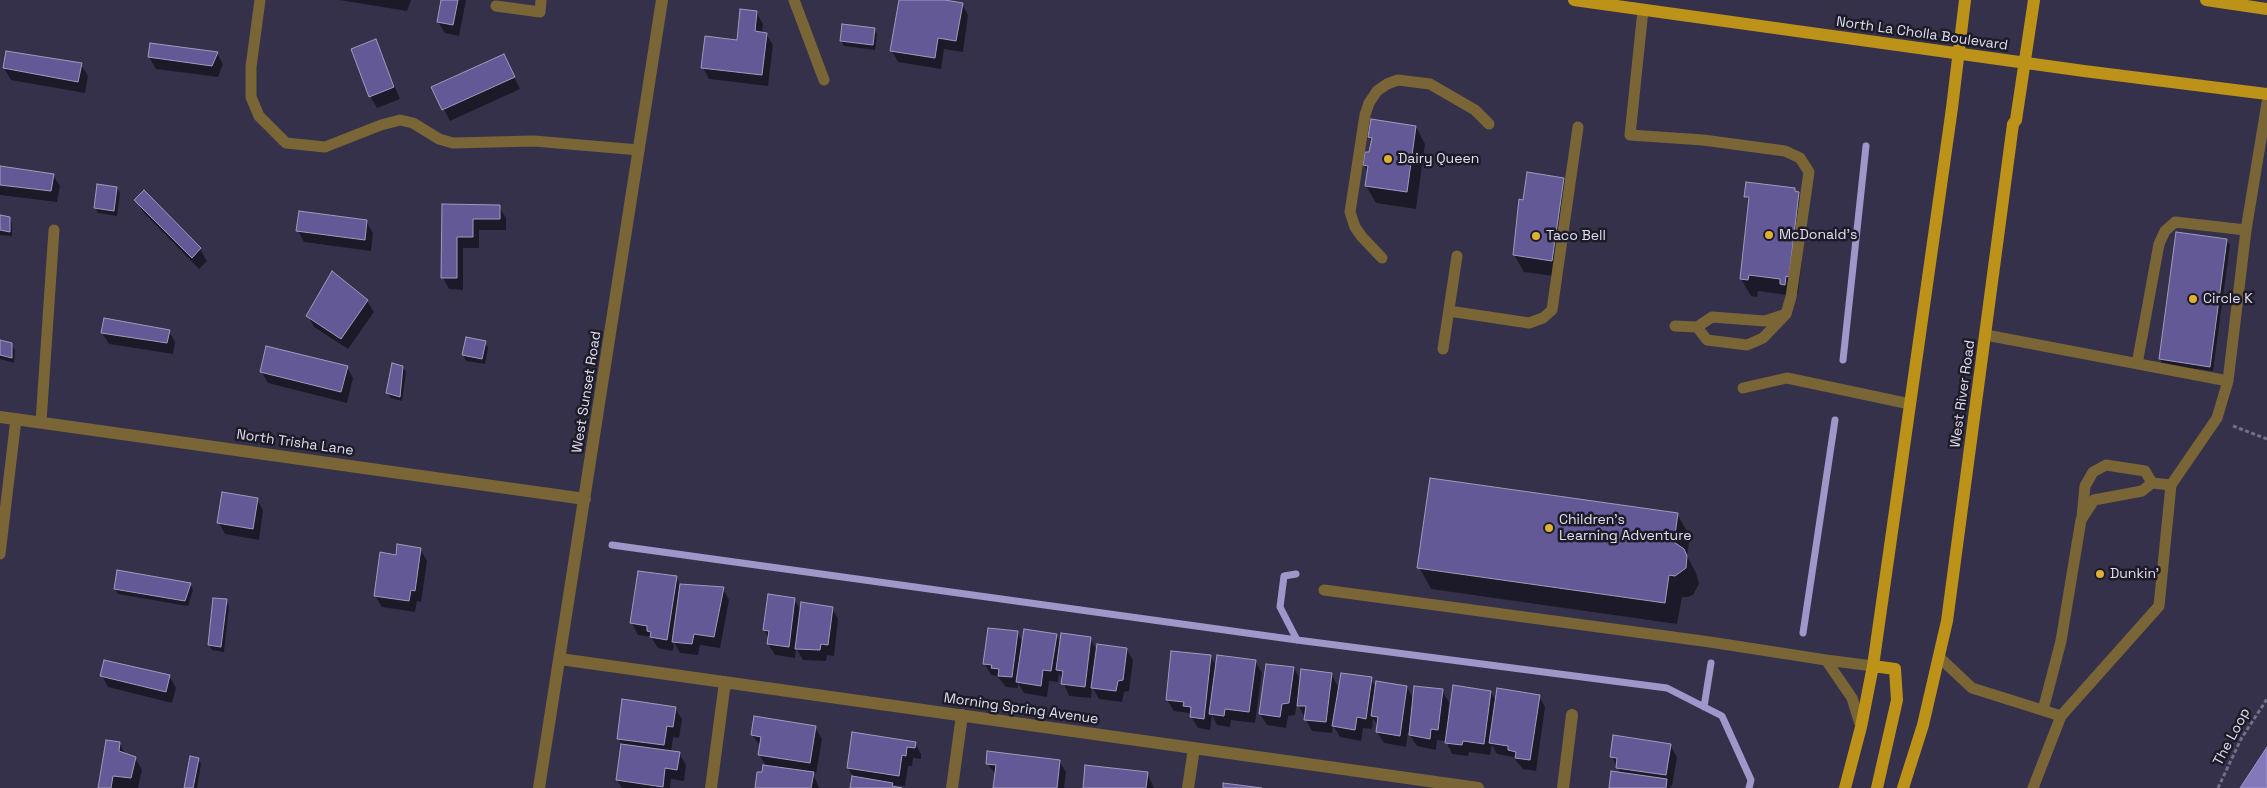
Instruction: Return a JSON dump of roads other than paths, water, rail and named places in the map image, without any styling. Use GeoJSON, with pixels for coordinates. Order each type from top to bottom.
{"type":"FeatureCollection","features":[{"type":"Feature","properties":{"kind":"main road","name":"North La Cholla Boulevard"},"geometry":{"type":"LineString","coordinates":[[1574,0],[1958,54],[2267,94]]}},
{"type":"Feature","properties":{"kind":"main road"},"geometry":{"type":"LineString","coordinates":[[1845,788],[1861,727],[1873,666],[1965,0]]}},
{"type":"Feature","properties":{"kind":"main road","name":"West River Road"},"geometry":{"type":"LineString","coordinates":[[1903,788],[1923,724],[1947,621],[2023,62],[2034,0]]}},
{"type":"Feature","properties":{"kind":"main road"},"geometry":{"type":"LineString","coordinates":[[2206,0],[2267,9]]}},
{"type":"Feature","properties":{"kind":"main road"},"geometry":{"type":"LineString","coordinates":[[1873,666],[1895,669],[1897,700],[1877,788]]}},
{"type":"Feature","properties":{"kind":"street","name":"West Sunset Road"},"geometry":{"type":"LineString","coordinates":[[539,788],[662,0]]}},
{"type":"Feature","properties":{"kind":"street","name":"North Trisha Lane"},"geometry":{"type":"LineString","coordinates":[[0,417],[585,499]]}},
{"type":"Feature","properties":{"kind":"street","name":"Morning Spring Avenue"},"geometry":{"type":"LineString","coordinates":[[560,659],[1194,748],[1428,784],[1478,788]]}},
{"type":"Feature","properties":{"kind":"street"},"geometry":{"type":"LineString","coordinates":[[711,788],[725,682]]}},
{"type":"Feature","properties":{"kind":"street"},"geometry":{"type":"LineString","coordinates":[[1563,788],[1572,715]]}},
{"type":"Feature","properties":{"kind":"street"},"geometry":{"type":"LineString","coordinates":[[952,788],[962,716]]}},
{"type":"Feature","properties":{"kind":"street"},"geometry":{"type":"LineString","coordinates":[[1188,788],[1194,748]]}},
{"type":"Feature","properties":{"kind":"lane"},"geometry":{"type":"LineString","coordinates":[[260,0],[251,67],[251,96],[259,116],[286,143],[325,147],[381,124],[400,120],[413,123],[439,139],[453,143],[534,141],[639,150]]}},
{"type":"Feature","properties":{"kind":"lane"},"geometry":{"type":"LineString","coordinates":[[496,6],[540,12],[541,0]]}},
{"type":"Feature","properties":{"kind":"lane"},"geometry":{"type":"LineString","coordinates":[[794,0],[824,80]]}},
{"type":"Feature","properties":{"kind":"lane"},"geometry":{"type":"LineString","coordinates":[[1643,10],[1630,135],[1703,140],[1785,151],[1800,158],[1809,172],[1791,297],[1786,314],[1763,338],[1747,345],[1707,340],[1697,327]]}},
{"type":"Feature","properties":{"kind":"lane"},"geometry":{"type":"LineString","coordinates":[[1382,258],[1358,232],[1350,212],[1365,114],[1369,103],[1377,91],[1387,84],[1398,80],[1430,84],[1475,110],[1489,124]]}},
{"type":"Feature","properties":{"kind":"lane"},"geometry":{"type":"LineString","coordinates":[[2033,788],[2061,716],[2160,606],[2171,485],[2216,418],[2228,381],[2246,230],[2267,103]]}},
{"type":"Feature","properties":{"kind":"lane"},"geometry":{"type":"LineString","coordinates":[[1449,311],[1529,323],[1543,318],[1552,310],[1578,127]]}},
{"type":"Feature","properties":{"kind":"lane"},"geometry":{"type":"LineString","coordinates":[[2137,364],[2160,244],[2165,231],[2175,222],[2246,230]]}},
{"type":"Feature","properties":{"kind":"lane"},"geometry":{"type":"LineString","coordinates":[[41,422],[54,230]]}},
{"type":"Feature","properties":{"kind":"lane"},"geometry":{"type":"LineString","coordinates":[[1443,349],[1457,256]]}},
{"type":"Feature","properties":{"kind":"lane"},"geometry":{"type":"LineString","coordinates":[[1675,326],[1697,327],[1712,317],[1765,321],[1786,314]]}},
{"type":"Feature","properties":{"kind":"lane"},"geometry":{"type":"LineString","coordinates":[[1986,335],[2228,381]]}},
{"type":"Feature","properties":{"kind":"lane"},"geometry":{"type":"LineString","coordinates":[[1744,388],[1787,378],[1910,404]]}},
{"type":"Feature","properties":{"kind":"lane"},"geometry":{"type":"LineString","coordinates":[[0,554],[16,419]]}},
{"type":"Feature","properties":{"kind":"lane"},"geometry":{"type":"LineString","coordinates":[[2043,710],[2061,641],[2085,486],[2093,472],[2106,465],[2145,471],[2152,483]]}},
{"type":"Feature","properties":{"kind":"lane"},"geometry":{"type":"LineString","coordinates":[[2081,520],[2094,500],[2142,491],[2152,483],[2171,485]]}},
{"type":"Feature","properties":{"kind":"lane"},"geometry":{"type":"LineString","coordinates":[[1324,590],[1873,666]]}},
{"type":"Feature","properties":{"kind":"lane"},"geometry":{"type":"LineString","coordinates":[[1939,657],[1972,688],[1985,694],[2061,716]]}},
{"type":"Feature","properties":{"kind":"lane"},"geometry":{"type":"LineString","coordinates":[[1826,660],[1852,698],[1861,727]]}},
{"type":"Feature","properties":{"kind":"waterway"},"geometry":{"type":"LineString","coordinates":[[1843,360],[1866,146]]}},
{"type":"Feature","properties":{"kind":"waterway"},"geometry":{"type":"LineString","coordinates":[[1803,633],[1835,420]]}},
{"type":"Feature","properties":{"kind":"waterway"},"geometry":{"type":"LineString","coordinates":[[612,545],[1297,640],[1667,688],[1722,716],[1751,780],[1749,788]]}},
{"type":"Feature","properties":{"kind":"waterway"},"geometry":{"type":"LineString","coordinates":[[1296,574],[1284,576],[1280,607],[1297,640]]}},
{"type":"Feature","properties":{"kind":"waterway"},"geometry":{"type":"LineString","coordinates":[[1704,707],[1711,663]]}},
{"type":"Feature","properties":{"kind":"place","name":"Dairy Queen"},"geometry":{"type":"Point","coordinates":[1388,159]}},
{"type":"Feature","properties":{"kind":"place","name":"McDonald's"},"geometry":{"type":"Point","coordinates":[1769,235]}},
{"type":"Feature","properties":{"kind":"place","name":"Taco Bell"},"geometry":{"type":"Point","coordinates":[1536,236]}},
{"type":"Feature","properties":{"kind":"place","name":"Circle K"},"geometry":{"type":"Point","coordinates":[2193,299]}},
{"type":"Feature","properties":{"kind":"place","name":"Children's Learning Adventure"},"geometry":{"type":"Point","coordinates":[1549,528]}},
{"type":"Feature","properties":{"kind":"place","name":"Dunkin'"},"geometry":{"type":"Point","coordinates":[2100,574]}}]}
